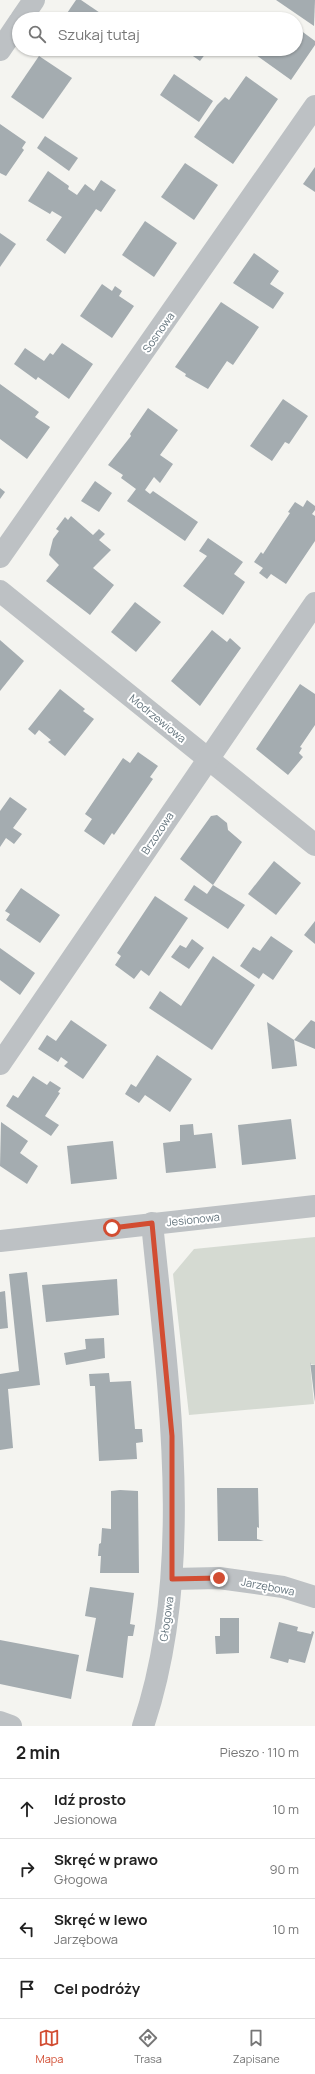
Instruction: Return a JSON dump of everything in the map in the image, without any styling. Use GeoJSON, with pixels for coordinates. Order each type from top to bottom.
{"type":"FeatureCollection","features":[{"type":"Feature","properties":{"kind":"street"},"geometry":{"type":"LineString","coordinates":[[26,12],[34,0]]}},
{"type":"Feature","properties":{"kind":"street"},"geometry":{"type":"LineString","coordinates":[[0,50],[12,32]]}},
{"type":"Feature","properties":{"kind":"street","name":"Sosnowa"},"geometry":{"type":"LineString","coordinates":[[0,557],[315,106]]}},
{"type":"Feature","properties":{"kind":"street","name":"Modrzewiowa"},"geometry":{"type":"LineString","coordinates":[[0,591],[315,845]]}},
{"type":"Feature","properties":{"kind":"street","name":"Brzozowa"},"geometry":{"type":"LineString","coordinates":[[0,1064],[315,603]]}},
{"type":"Feature","properties":{"kind":"street","name":"Jesionowa"},"geometry":{"type":"LineString","coordinates":[[0,1241],[315,1206]]}},
{"type":"Feature","properties":{"kind":"street","name":"Głogowa"},"geometry":{"type":"LineString","coordinates":[[143,1726],[159,1670],[172,1579],[172,1436],[152,1223]]}},
{"type":"Feature","properties":{"kind":"street","name":"Jarzębowa"},"geometry":{"type":"LineString","coordinates":[[172,1579],[219,1578],[283,1587],[315,1597]]}},
{"type":"Feature","properties":{"kind":"street"},"geometry":{"type":"LineString","coordinates":[[0,1722],[12,1726]]}},
{"type":"Feature","properties":{"kind":"shaded area"},"geometry":{"type":"Polygon","coordinates":[[[315,1237],[315,1365],[310,1364],[314,1404],[189,1415],[173,1274],[194,1249],[315,1237]]]}},
{"type":"Feature","properties":{"kind":"building"},"geometry":{"type":"Polygon","coordinates":[[[76,0],[81,0],[99,12],[68,12],[76,0]]]}},
{"type":"Feature","properties":{"kind":"building"},"geometry":{"type":"Polygon","coordinates":[[[276,0],[315,0],[314,26],[303,18],[303,12],[294,12],[276,0]]]}},
{"type":"Feature","properties":{"kind":"building"},"geometry":{"type":"Polygon","coordinates":[[[303,32],[315,41],[315,45],[291,80],[257,56],[303,56],[303,32]]]}},
{"type":"Feature","properties":{"kind":"building"},"geometry":{"type":"Polygon","coordinates":[[[39,56],[72,78],[43,119],[11,97],[39,56]]]}},
{"type":"Feature","properties":{"kind":"building"},"geometry":{"type":"Polygon","coordinates":[[[193,56],[204,56],[200,61],[193,56]]]}},
{"type":"Feature","properties":{"kind":"building"},"geometry":{"type":"Polygon","coordinates":[[[174,74],[213,101],[199,122],[160,95],[174,74]]]}},
{"type":"Feature","properties":{"kind":"building"},"geometry":{"type":"Polygon","coordinates":[[[246,76],[278,99],[233,164],[194,137],[217,105],[225,97],[229,100],[246,76]]]}},
{"type":"Feature","properties":{"kind":"building"},"geometry":{"type":"Polygon","coordinates":[[[0,124],[26,142],[22,148],[24,150],[6,176],[0,173],[0,124]]]}},
{"type":"Feature","properties":{"kind":"building"},"geometry":{"type":"Polygon","coordinates":[[[45,136],[78,158],[69,171],[37,148],[45,136]]]}},
{"type":"Feature","properties":{"kind":"building"},"geometry":{"type":"Polygon","coordinates":[[[185,163],[218,185],[194,220],[161,197],[185,163]]]}},
{"type":"Feature","properties":{"kind":"building"},"geometry":{"type":"Polygon","coordinates":[[[315,167],[315,192],[303,184],[315,167]]]}},
{"type":"Feature","properties":{"kind":"building"},"geometry":{"type":"Polygon","coordinates":[[[48,171],[69,186],[68,189],[77,195],[85,184],[94,191],[101,180],[116,190],[101,212],[96,209],[65,254],[46,240],[62,217],[52,211],[50,214],[28,201],[48,171]]]}},
{"type":"Feature","properties":{"kind":"building"},"geometry":{"type":"Polygon","coordinates":[[[145,221],[177,243],[154,277],[122,255],[145,221]]]}},
{"type":"Feature","properties":{"kind":"building"},"geometry":{"type":"Polygon","coordinates":[[[0,233],[16,244],[0,267],[0,233]]]}},
{"type":"Feature","properties":{"kind":"building"},"geometry":{"type":"Polygon","coordinates":[[[254,253],[279,271],[270,284],[284,293],[273,309],[233,283],[254,253]]]}},
{"type":"Feature","properties":{"kind":"building"},"geometry":{"type":"Polygon","coordinates":[[[102,284],[112,291],[115,286],[122,291],[119,296],[134,306],[112,338],[80,316],[102,284]]]}},
{"type":"Feature","properties":{"kind":"building"},"geometry":{"type":"Polygon","coordinates":[[[221,302],[259,327],[233,365],[227,361],[208,389],[185,376],[186,374],[175,367],[221,302]]]}},
{"type":"Feature","properties":{"kind":"building"},"geometry":{"type":"Polygon","coordinates":[[[62,343],[93,364],[69,399],[38,377],[36,380],[14,364],[25,348],[44,361],[50,353],[53,355],[62,343]]]}},
{"type":"Feature","properties":{"kind":"building"},"geometry":{"type":"Polygon","coordinates":[[[0,384],[39,412],[35,417],[50,427],[27,459],[0,439],[0,384]]]}},
{"type":"Feature","properties":{"kind":"building"},"geometry":{"type":"Polygon","coordinates":[[[283,399],[308,416],[289,444],[285,442],[272,461],[250,446],[283,399]]]}},
{"type":"Feature","properties":{"kind":"building"},"geometry":{"type":"Polygon","coordinates":[[[148,408],[178,430],[160,455],[173,464],[160,483],[154,477],[145,490],[150,494],[153,491],[198,522],[185,541],[127,501],[136,489],[121,478],[123,475],[108,465],[131,436],[130,434],[148,408]]]}},
{"type":"Feature","properties":{"kind":"building"},"geometry":{"type":"Polygon","coordinates":[[[95,481],[112,493],[99,512],[81,501],[95,481]]]}},
{"type":"Feature","properties":{"kind":"building"},"geometry":{"type":"Polygon","coordinates":[[[0,488],[5,492],[0,499],[0,488]]]}},
{"type":"Feature","properties":{"kind":"building"},"geometry":{"type":"Polygon","coordinates":[[[307,500],[315,506],[315,510],[312,514],[315,516],[315,541],[286,584],[271,574],[267,579],[259,573],[263,568],[254,562],[261,552],[263,554],[290,513],[288,512],[295,502],[303,507],[307,500]]]}},
{"type":"Feature","properties":{"kind":"building"},"geometry":{"type":"Polygon","coordinates":[[[71,516],[93,535],[99,529],[105,534],[99,540],[111,550],[93,568],[114,585],[90,615],[46,581],[59,565],[49,555],[53,539],[59,531],[56,529],[65,517],[68,520],[71,516]]]}},
{"type":"Feature","properties":{"kind":"building"},"geometry":{"type":"Polygon","coordinates":[[[208,538],[243,562],[234,574],[245,582],[223,615],[183,586],[207,556],[199,551],[208,538]]]}},
{"type":"Feature","properties":{"kind":"building"},"geometry":{"type":"Polygon","coordinates":[[[135,602],[161,622],[136,652],[111,632],[135,602]]]}},
{"type":"Feature","properties":{"kind":"building"},"geometry":{"type":"Polygon","coordinates":[[[212,630],[227,642],[230,638],[241,648],[200,706],[171,681],[212,630]]]}},
{"type":"Feature","properties":{"kind":"building"},"geometry":{"type":"Polygon","coordinates":[[[0,640],[24,661],[0,691],[0,640]]]}},
{"type":"Feature","properties":{"kind":"building"},"geometry":{"type":"Polygon","coordinates":[[[300,684],[315,694],[315,725],[300,747],[302,748],[299,753],[303,757],[288,775],[256,749],[300,684]]]}},
{"type":"Feature","properties":{"kind":"building"},"geometry":{"type":"Polygon","coordinates":[[[60,689],[85,709],[83,711],[94,719],[65,756],[48,742],[51,740],[39,730],[35,735],[28,729],[60,689]]]}},
{"type":"Feature","properties":{"kind":"building"},"geometry":{"type":"Polygon","coordinates":[[[138,752],[158,766],[150,777],[153,779],[114,835],[112,833],[104,845],[84,831],[92,819],[85,814],[123,758],[130,763],[138,752]]]}},
{"type":"Feature","properties":{"kind":"building"},"geometry":{"type":"Polygon","coordinates":[[[10,797],[27,809],[13,828],[22,834],[14,844],[6,838],[0,847],[0,811],[10,797]]]}},
{"type":"Feature","properties":{"kind":"building"},"geometry":{"type":"Polygon","coordinates":[[[217,815],[227,823],[228,830],[242,842],[213,885],[180,859],[211,816],[217,815]]]}},
{"type":"Feature","properties":{"kind":"building"},"geometry":{"type":"Polygon","coordinates":[[[274,861],[301,883],[276,915],[248,894],[274,861]]]}},
{"type":"Feature","properties":{"kind":"building"},"geometry":{"type":"Polygon","coordinates":[[[194,885],[207,894],[213,885],[245,905],[228,929],[184,900],[194,885]]]}},
{"type":"Feature","properties":{"kind":"building"},"geometry":{"type":"Polygon","coordinates":[[[21,888],[60,915],[40,943],[6,920],[10,914],[5,911],[21,888]]]}},
{"type":"Feature","properties":{"kind":"building"},"geometry":{"type":"Polygon","coordinates":[[[155,896],[188,918],[149,976],[141,970],[134,979],[115,965],[121,956],[117,953],[155,896]]]}},
{"type":"Feature","properties":{"kind":"building"},"geometry":{"type":"Polygon","coordinates":[[[315,921],[315,944],[304,935],[315,921]]]}},
{"type":"Feature","properties":{"kind":"building"},"geometry":{"type":"Polygon","coordinates":[[[271,936],[293,951],[273,980],[263,973],[259,979],[240,966],[253,947],[260,951],[271,936]]]}},
{"type":"Feature","properties":{"kind":"building"},"geometry":{"type":"Polygon","coordinates":[[[192,939],[204,948],[189,969],[171,957],[180,945],[186,948],[192,939]]]}},
{"type":"Feature","properties":{"kind":"building"},"geometry":{"type":"Polygon","coordinates":[[[0,948],[35,973],[20,995],[0,980],[0,948]]]}},
{"type":"Feature","properties":{"kind":"building"},"geometry":{"type":"Polygon","coordinates":[[[213,956],[255,985],[212,1050],[149,1008],[160,991],[181,1006],[213,956]]]}},
{"type":"Feature","properties":{"kind":"building"},"geometry":{"type":"Polygon","coordinates":[[[71,1020],[107,1045],[83,1079],[64,1066],[68,1062],[61,1057],[58,1062],[38,1049],[47,1035],[56,1041],[71,1020]]]}},
{"type":"Feature","properties":{"kind":"building"},"geometry":{"type":"Polygon","coordinates":[[[311,1020],[315,1022],[315,1049],[294,1040],[311,1020]]]}},
{"type":"Feature","properties":{"kind":"building"},"geometry":{"type":"Polygon","coordinates":[[[267,1022],[294,1040],[297,1066],[272,1069],[267,1022]]]}},
{"type":"Feature","properties":{"kind":"building"},"geometry":{"type":"Polygon","coordinates":[[[157,1055],[192,1079],[170,1112],[145,1095],[139,1103],[125,1094],[131,1084],[136,1087],[157,1055]]]}},
{"type":"Feature","properties":{"kind":"building"},"geometry":{"type":"Polygon","coordinates":[[[33,1076],[47,1085],[50,1081],[61,1088],[58,1092],[60,1093],[45,1116],[59,1125],[51,1136],[6,1106],[13,1095],[18,1098],[33,1076]]]}},
{"type":"Feature","properties":{"kind":"building"},"geometry":{"type":"Polygon","coordinates":[[[291,1119],[296,1159],[242,1165],[238,1125],[291,1119]]]}},
{"type":"Feature","properties":{"kind":"building"},"geometry":{"type":"Polygon","coordinates":[[[1,1122],[28,1141],[20,1153],[38,1166],[27,1184],[0,1166],[1,1122]]]}},
{"type":"Feature","properties":{"kind":"building"},"geometry":{"type":"Polygon","coordinates":[[[193,1124],[194,1135],[212,1133],[216,1168],[166,1173],[163,1143],[180,1141],[180,1125],[193,1124]]]}},
{"type":"Feature","properties":{"kind":"building"},"geometry":{"type":"Polygon","coordinates":[[[113,1141],[117,1179],[71,1184],[67,1146],[113,1141]]]}},
{"type":"Feature","properties":{"kind":"building"},"geometry":{"type":"Polygon","coordinates":[[[27,1272],[40,1385],[8,1389],[13,1448],[0,1450],[0,1374],[19,1371],[9,1274],[27,1272]]]}},
{"type":"Feature","properties":{"kind":"building"},"geometry":{"type":"Polygon","coordinates":[[[117,1279],[119,1315],[46,1322],[42,1285],[117,1279]]]}},
{"type":"Feature","properties":{"kind":"building"},"geometry":{"type":"Polygon","coordinates":[[[5,1291],[8,1328],[0,1329],[0,1292],[5,1291]]]}},
{"type":"Feature","properties":{"kind":"building"},"geometry":{"type":"Polygon","coordinates":[[[104,1338],[105,1358],[66,1365],[64,1353],[86,1349],[85,1339],[104,1338]]]}},
{"type":"Feature","properties":{"kind":"building"},"geometry":{"type":"Polygon","coordinates":[[[310,1362],[311,1365],[315,1365],[315,1402],[310,1362]]]}},
{"type":"Feature","properties":{"kind":"building"},"geometry":{"type":"Polygon","coordinates":[[[109,1373],[110,1382],[131,1381],[135,1429],[142,1429],[143,1442],[136,1443],[137,1459],[99,1461],[95,1386],[90,1386],[89,1374],[109,1373]]]}},
{"type":"Feature","properties":{"kind":"building"},"geometry":{"type":"Polygon","coordinates":[[[217,1488],[258,1488],[259,1528],[257,1527],[257,1539],[264,1541],[218,1541],[217,1488]]]}},
{"type":"Feature","properties":{"kind":"building"},"geometry":{"type":"Polygon","coordinates":[[[111,1491],[138,1491],[139,1573],[100,1573],[101,1556],[98,1556],[102,1528],[111,1529],[111,1491]]]}},
{"type":"Feature","properties":{"kind":"building"},"geometry":{"type":"Polygon","coordinates":[[[90,1587],[134,1593],[130,1624],[135,1625],[133,1636],[128,1636],[123,1678],[86,1671],[96,1618],[85,1616],[90,1587]]]}},
{"type":"Feature","properties":{"kind":"building"},"geometry":{"type":"Polygon","coordinates":[[[220,1618],[239,1618],[239,1653],[216,1654],[215,1636],[220,1636],[220,1618]]]}},
{"type":"Feature","properties":{"kind":"building"},"geometry":{"type":"Polygon","coordinates":[[[279,1622],[298,1627],[297,1631],[311,1634],[312,1631],[314,1632],[305,1663],[289,1659],[288,1663],[270,1658],[279,1622]]]}},
{"type":"Feature","properties":{"kind":"building"},"geometry":{"type":"Polygon","coordinates":[[[0,1640],[79,1655],[71,1699],[0,1684],[0,1640]]]}},
{"type":"Feature","properties":{"kind":"route"},"geometry":{"type":"LineString","coordinates":[[112,1228],[152,1223],[172,1436],[172,1579],[219,1578]]}}]}
